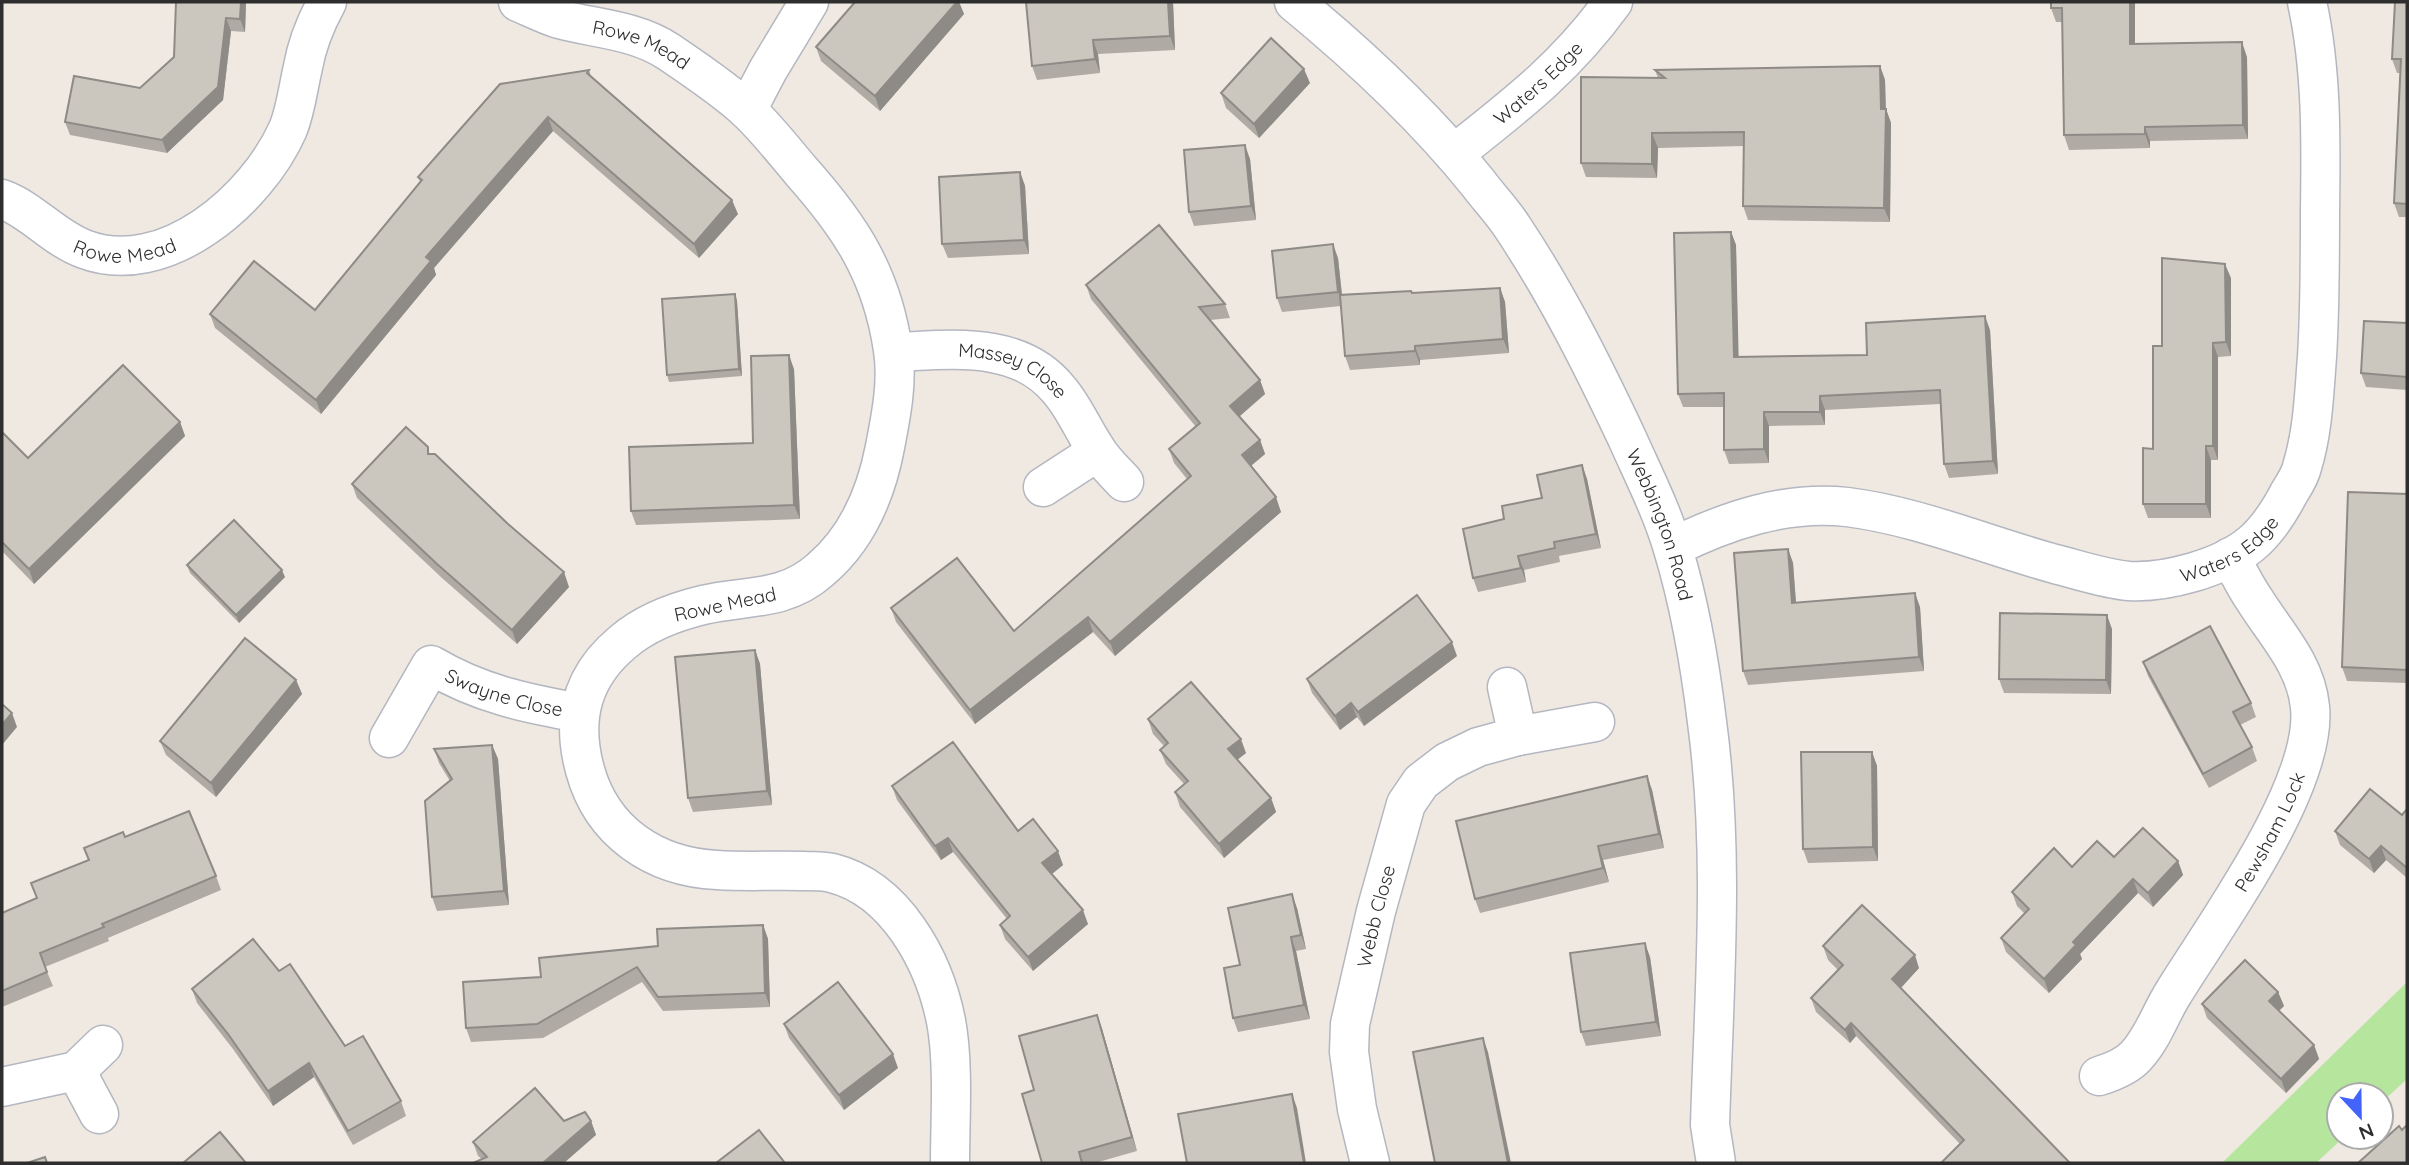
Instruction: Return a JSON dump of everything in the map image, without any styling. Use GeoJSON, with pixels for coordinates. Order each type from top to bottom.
{"type":"FeatureCollection","features":[{"type":"Feature","properties":{"kind":"street","name":"Rowe Mead"},"geometry":{"type":"LineString","coordinates":[[2,199],[85,250],[128,255],[149,253],[186,238],[215,219],[243,194],[272,158],[288,129],[303,64],[316,23],[327,2]]}},
{"type":"Feature","properties":{"kind":"street","name":"Rowe Mead"},"geometry":{"type":"LineString","coordinates":[[518,2],[557,18],[625,32],[665,49],[747,110],[834,208],[864,254],[881,299],[894,352],[893,402],[880,474],[867,508],[850,537],[817,573],[792,588],[766,597],[706,604],[672,614],[625,639],[600,663],[587,684],[580,713],[580,744],[586,774],[601,806],[621,834],[650,853],[681,866],[716,870],[830,872],[858,882],[890,908],[913,936],[936,983],[947,1024],[950,1163]]}},
{"type":"Feature","properties":{"kind":"street"},"geometry":{"type":"LineString","coordinates":[[747,110],[809,2]]}},
{"type":"Feature","properties":{"kind":"street","name":"Webbington Road"},"geometry":{"type":"LineString","coordinates":[[1294,2],[1336,36],[1402,98],[1454,154],[1512,226],[1573,329],[1645,478],[1673,548],[1699,669],[1708,724],[1715,804],[1717,888],[1710,1125],[1716,1163]]}},
{"type":"Feature","properties":{"kind":"street","name":"Waters Edge"},"geometry":{"type":"LineString","coordinates":[[1454,154],[1538,88],[1588,36],[1613,2]]}},
{"type":"Feature","properties":{"kind":"street","name":"Waters Edge"},"geometry":{"type":"LineString","coordinates":[[1673,548],[1728,522],[1764,513],[1814,506],[1846,507],[1895,517],[2082,571],[2130,581],[2171,578],[2204,569],[2250,544],[2277,514],[2302,470],[2312,423],[2319,324],[2319,91],[2307,2]]}},
{"type":"Feature","properties":{"kind":"street","name":"Massey Close"},"geometry":{"type":"LineString","coordinates":[[894,352],[948,350],[1005,354],[1034,366],[1060,390],[1097,452],[1124,482]]}},
{"type":"Feature","properties":{"kind":"street"},"geometry":{"type":"LineString","coordinates":[[1043,487],[1097,452]]}},
{"type":"Feature","properties":{"kind":"street","name":"Pewsham Lock"},"geometry":{"type":"LineString","coordinates":[[2136,1057],[2275,826],[2296,781],[2307,749],[2311,708],[2306,686],[2295,660],[2254,600],[2230,557]]}},
{"type":"Feature","properties":{"kind":"street","name":"Swayne Close"},"geometry":{"type":"LineString","coordinates":[[389,738],[431,665],[448,675],[511,700],[580,713]]}},
{"type":"Feature","properties":{"kind":"street"},"geometry":{"type":"LineString","coordinates":[[1507,687],[1518,736]]}},
{"type":"Feature","properties":{"kind":"street","name":"Webb Close"},"geometry":{"type":"LineString","coordinates":[[1370,1163],[1357,1109],[1349,1052],[1350,1024],[1376,911],[1406,804],[1421,782],[1447,762],[1478,747],[1518,736],[1595,722]]}},
{"type":"Feature","properties":{"kind":"street"},"geometry":{"type":"LineString","coordinates":[[2,1087],[76,1071],[103,1045]]}},
{"type":"Feature","properties":{"kind":"street"},"geometry":{"type":"LineString","coordinates":[[2099,1076],[2116,1070],[2136,1057]]}},
{"type":"Feature","properties":{"kind":"street"},"geometry":{"type":"LineString","coordinates":[[2135,1095],[2130,1077],[2136,1057]]}},
{"type":"Feature","properties":{"kind":"street"},"geometry":{"type":"LineString","coordinates":[[76,1071],[99,1114]]}},
{"type":"Feature","properties":{"kind":"green space"},"geometry":{"type":"Polygon","coordinates":[[[2407,982],[2407,1079],[2395,1090],[2395,1081],[2325,1081],[2325,1151],[2329,1151],[2316,1163],[2222,1163],[2407,982]]]}},
{"type":"Feature","properties":{"kind":"building"},"geometry":{"type":"Polygon","coordinates":[[[176,2],[241,2],[240,19],[226,18],[218,87],[162,140],[65,122],[74,76],[140,88],[174,57],[176,2]]]}},
{"type":"Feature","properties":{"kind":"building"},"geometry":{"type":"Polygon","coordinates":[[[855,2],[957,2],[875,96],[816,47],[855,2]]]}},
{"type":"Feature","properties":{"kind":"building"},"geometry":{"type":"Polygon","coordinates":[[[1026,2],[1168,2],[1170,36],[1093,40],[1095,59],[1032,66],[1026,2]]]}},
{"type":"Feature","properties":{"kind":"building"},"geometry":{"type":"Polygon","coordinates":[[[2051,2],[2130,2],[2130,44],[2242,42],[2243,125],[2145,127],[2145,134],[2064,135],[2062,8],[2051,8],[2051,2]]]}},
{"type":"Feature","properties":{"kind":"building"},"geometry":{"type":"Polygon","coordinates":[[[2395,2],[2407,2],[2407,204],[2394,203],[2401,59],[2392,59],[2395,2]]]}},
{"type":"Feature","properties":{"kind":"building"},"geometry":{"type":"Polygon","coordinates":[[[1271,38],[1304,69],[1254,124],[1221,93],[1271,38]]]}},
{"type":"Feature","properties":{"kind":"building"},"geometry":{"type":"Polygon","coordinates":[[[1880,66],[1881,109],[1886,109],[1884,208],[1743,206],[1744,132],[1652,133],[1652,164],[1581,163],[1581,77],[1665,78],[1655,70],[1880,66]]]}},
{"type":"Feature","properties":{"kind":"building"},"geometry":{"type":"Polygon","coordinates":[[[589,70],[587,73],[732,200],[694,244],[548,117],[426,257],[431,261],[316,400],[210,314],[254,261],[315,310],[422,180],[418,177],[500,84],[589,70]]]}},
{"type":"Feature","properties":{"kind":"building"},"geometry":{"type":"Polygon","coordinates":[[[1245,145],[1251,206],[1189,212],[1184,150],[1245,145]]]}},
{"type":"Feature","properties":{"kind":"building"},"geometry":{"type":"Polygon","coordinates":[[[1020,172],[1024,240],[942,244],[939,177],[1020,172]]]}},
{"type":"Feature","properties":{"kind":"building"},"geometry":{"type":"Polygon","coordinates":[[[1159,225],[1225,304],[1199,307],[1260,380],[1230,406],[1260,440],[1242,455],[1276,497],[1110,642],[1088,617],[970,710],[891,608],[957,558],[1014,631],[1191,476],[1169,449],[1200,423],[1086,285],[1159,225]]]}},
{"type":"Feature","properties":{"kind":"building"},"geometry":{"type":"Polygon","coordinates":[[[1731,232],[1734,357],[1867,355],[1866,323],[1985,316],[1993,461],[1944,464],[1940,390],[1820,396],[1820,412],[1764,412],[1764,449],[1724,450],[1724,393],[1678,394],[1674,233],[1731,232]]]}},
{"type":"Feature","properties":{"kind":"building"},"geometry":{"type":"Polygon","coordinates":[[[1333,244],[1338,292],[1277,298],[1272,251],[1333,244]]]}},
{"type":"Feature","properties":{"kind":"building"},"geometry":{"type":"Polygon","coordinates":[[[2162,258],[2225,264],[2226,342],[2213,343],[2213,446],[2206,446],[2206,504],[2143,504],[2143,448],[2153,449],[2153,346],[2162,346],[2162,258]]]}},
{"type":"Feature","properties":{"kind":"building"},"geometry":{"type":"Polygon","coordinates":[[[1500,288],[1503,339],[1415,346],[1415,351],[1345,356],[1340,295],[1500,288]]]}},
{"type":"Feature","properties":{"kind":"building"},"geometry":{"type":"Polygon","coordinates":[[[735,294],[739,369],[667,375],[662,299],[735,294]]]}},
{"type":"Feature","properties":{"kind":"building"},"geometry":{"type":"Polygon","coordinates":[[[2364,321],[2407,323],[2407,377],[2361,373],[2364,321]]]}},
{"type":"Feature","properties":{"kind":"building"},"geometry":{"type":"Polygon","coordinates":[[[789,355],[794,505],[631,511],[629,447],[753,443],[751,356],[789,355]]]}},
{"type":"Feature","properties":{"kind":"building"},"geometry":{"type":"Polygon","coordinates":[[[123,365],[180,422],[29,569],[2,542],[2,432],[28,458],[123,365]]]}},
{"type":"Feature","properties":{"kind":"building"},"geometry":{"type":"Polygon","coordinates":[[[406,427],[428,447],[428,454],[435,454],[508,524],[564,572],[512,630],[352,484],[406,427]]]}},
{"type":"Feature","properties":{"kind":"building"},"geometry":{"type":"Polygon","coordinates":[[[1582,465],[1596,534],[1554,542],[1555,548],[1518,556],[1521,568],[1473,578],[1463,529],[1504,519],[1502,506],[1542,498],[1537,475],[1582,465]]]}},
{"type":"Feature","properties":{"kind":"building"},"geometry":{"type":"Polygon","coordinates":[[[2348,492],[2407,494],[2407,670],[2342,667],[2348,492]]]}},
{"type":"Feature","properties":{"kind":"building"},"geometry":{"type":"Polygon","coordinates":[[[234,520],[282,570],[236,615],[187,565],[234,520]]]}},
{"type":"Feature","properties":{"kind":"building"},"geometry":{"type":"Polygon","coordinates":[[[1788,549],[1792,603],[1915,593],[1919,657],[1743,671],[1734,553],[1788,549]]]}},
{"type":"Feature","properties":{"kind":"building"},"geometry":{"type":"Polygon","coordinates":[[[1417,595],[1452,642],[1358,712],[1351,703],[1335,716],[1307,679],[1417,595]]]}},
{"type":"Feature","properties":{"kind":"building"},"geometry":{"type":"Polygon","coordinates":[[[2000,613],[2107,615],[2106,680],[1999,679],[2000,613]]]}},
{"type":"Feature","properties":{"kind":"building"},"geometry":{"type":"Polygon","coordinates":[[[2210,626],[2251,703],[2233,712],[2252,747],[2203,774],[2143,662],[2210,626]]]}},
{"type":"Feature","properties":{"kind":"building"},"geometry":{"type":"Polygon","coordinates":[[[245,638],[296,680],[211,783],[160,741],[245,638]]]}},
{"type":"Feature","properties":{"kind":"building"},"geometry":{"type":"Polygon","coordinates":[[[755,650],[767,791],[688,798],[675,657],[755,650]]]}},
{"type":"Feature","properties":{"kind":"building"},"geometry":{"type":"Polygon","coordinates":[[[1191,682],[1241,739],[1228,749],[1271,798],[1219,844],[1175,792],[1188,781],[1160,750],[1168,743],[1148,719],[1191,682]]]}},
{"type":"Feature","properties":{"kind":"building"},"geometry":{"type":"Polygon","coordinates":[[[2,704],[12,713],[2,725],[2,704]]]}},
{"type":"Feature","properties":{"kind":"building"},"geometry":{"type":"Polygon","coordinates":[[[953,742],[1018,831],[1033,819],[1058,851],[1042,863],[1083,910],[1028,957],[1000,925],[1010,916],[948,838],[935,846],[892,786],[953,742]]]}},
{"type":"Feature","properties":{"kind":"building"},"geometry":{"type":"Polygon","coordinates":[[[492,745],[504,891],[432,897],[425,801],[452,779],[434,749],[492,745]]]}},
{"type":"Feature","properties":{"kind":"building"},"geometry":{"type":"Polygon","coordinates":[[[1801,752],[1872,752],[1873,847],[1803,849],[1801,752]]]}},
{"type":"Feature","properties":{"kind":"building"},"geometry":{"type":"Polygon","coordinates":[[[1647,776],[1659,834],[1598,846],[1603,868],[1475,899],[1456,821],[1647,776]]]}},
{"type":"Feature","properties":{"kind":"building"},"geometry":{"type":"Polygon","coordinates":[[[2370,789],[2402,815],[2407,809],[2407,868],[2381,846],[2369,859],[2335,831],[2370,789]]]}},
{"type":"Feature","properties":{"kind":"building"},"geometry":{"type":"Polygon","coordinates":[[[189,811],[216,876],[40,953],[47,972],[2,991],[2,913],[37,898],[31,883],[89,860],[84,848],[123,832],[125,837],[189,811]]]}},
{"type":"Feature","properties":{"kind":"building"},"geometry":{"type":"Polygon","coordinates":[[[2143,828],[2178,861],[2148,893],[2133,879],[2073,942],[2076,945],[2044,979],[2001,938],[2029,909],[2012,892],[2054,848],[2072,867],[2097,841],[2114,857],[2143,828]]]}},
{"type":"Feature","properties":{"kind":"building"},"geometry":{"type":"Polygon","coordinates":[[[1292,894],[1301,935],[1291,937],[1304,1005],[1233,1018],[1224,968],[1240,965],[1228,908],[1292,894]]]}},
{"type":"Feature","properties":{"kind":"building"},"geometry":{"type":"Polygon","coordinates":[[[1862,905],[1915,955],[1892,979],[2070,1163],[1941,1163],[1964,1140],[1851,1023],[1845,1030],[1811,998],[1843,965],[1823,946],[1862,905]]]}},
{"type":"Feature","properties":{"kind":"building"},"geometry":{"type":"Polygon","coordinates":[[[763,925],[765,993],[658,997],[637,967],[537,1024],[466,1028],[463,982],[541,977],[539,958],[658,946],[657,929],[763,925]]]}},
{"type":"Feature","properties":{"kind":"building"},"geometry":{"type":"Polygon","coordinates":[[[253,939],[279,971],[290,964],[345,1046],[363,1036],[401,1101],[348,1131],[309,1063],[268,1091],[192,989],[253,939]]]}},
{"type":"Feature","properties":{"kind":"building"},"geometry":{"type":"Polygon","coordinates":[[[1645,943],[1656,1022],[1581,1032],[1570,953],[1645,943]]]}},
{"type":"Feature","properties":{"kind":"building"},"geometry":{"type":"Polygon","coordinates":[[[2245,960],[2278,992],[2269,1001],[2314,1045],[2281,1079],[2202,1004],[2245,960]]]}},
{"type":"Feature","properties":{"kind":"building"},"geometry":{"type":"Polygon","coordinates":[[[838,982],[893,1054],[839,1095],[784,1024],[838,982]]]}},
{"type":"Feature","properties":{"kind":"building"},"geometry":{"type":"Polygon","coordinates":[[[1097,1015],[1132,1137],[1079,1152],[1082,1163],[1042,1163],[1022,1094],[1034,1090],[1019,1036],[1097,1015]]]}},
{"type":"Feature","properties":{"kind":"building"},"geometry":{"type":"Polygon","coordinates":[[[1483,1038],[1508,1163],[1435,1163],[1413,1052],[1483,1038]]]}},
{"type":"Feature","properties":{"kind":"building"},"geometry":{"type":"Polygon","coordinates":[[[535,1088],[564,1121],[585,1112],[591,1121],[543,1163],[473,1163],[487,1157],[473,1142],[535,1088]]]}},
{"type":"Feature","properties":{"kind":"building"},"geometry":{"type":"Polygon","coordinates":[[[1292,1094],[1304,1163],[1187,1163],[1178,1114],[1292,1094]]]}},
{"type":"Feature","properties":{"kind":"building"},"geometry":{"type":"Polygon","coordinates":[[[2407,1125],[2407,1163],[2358,1163],[2371,1151],[2395,1151],[2395,1130],[2399,1126],[2402,1130],[2407,1125]]]}},
{"type":"Feature","properties":{"kind":"building"},"geometry":{"type":"Polygon","coordinates":[[[759,1130],[785,1163],[716,1163],[759,1130]]]}},
{"type":"Feature","properties":{"kind":"building"},"geometry":{"type":"Polygon","coordinates":[[[220,1132],[246,1163],[183,1163],[220,1132]]]}},
{"type":"Feature","properties":{"kind":"building"},"geometry":{"type":"Polygon","coordinates":[[[45,1157],[47,1163],[27,1163],[45,1157]]]}}]}
